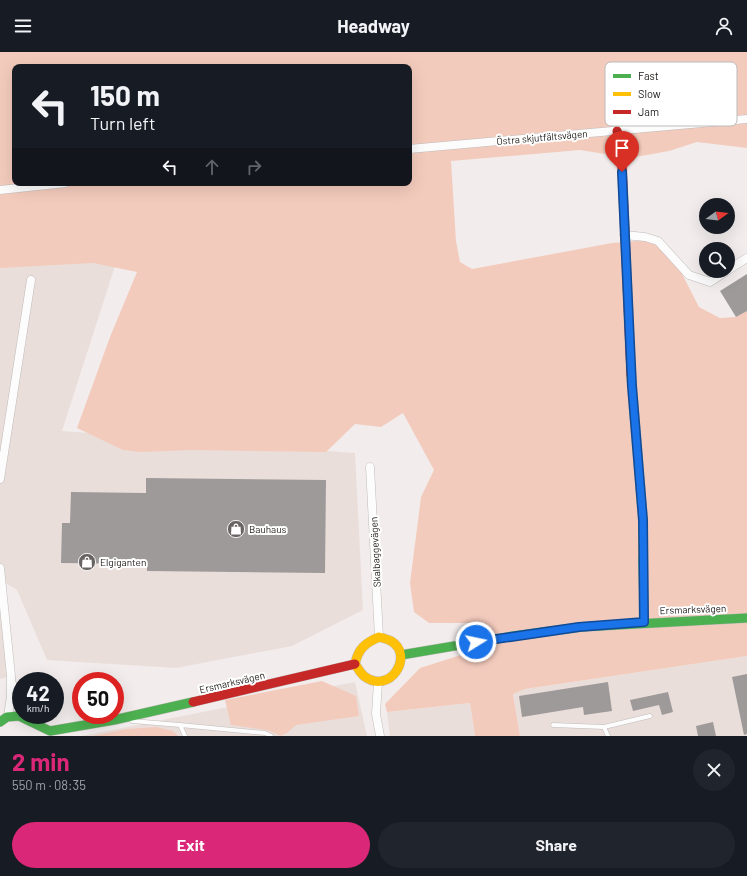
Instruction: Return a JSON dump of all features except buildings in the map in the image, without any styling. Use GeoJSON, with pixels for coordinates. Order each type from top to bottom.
{"type":"FeatureCollection","features":[{"type":"Feature","properties":{"kind":"main road"},"geometry":{"type":"LineString","coordinates":[[617,131],[621,141],[624,235],[632,386],[643,520],[644,622]]}},
{"type":"Feature","properties":{"kind":"main road","name":"Ersmarksvägen"},"geometry":{"type":"LineString","coordinates":[[401,655],[506,636],[644,622],[747,618]]}},
{"type":"Feature","properties":{"kind":"main road"},"geometry":{"type":"LineString","coordinates":[[379,637],[389,639],[396,646],[401,655],[400,664],[396,673],[388,679],[378,682],[365,677],[355,664],[357,652],[366,643],[379,637]]}},
{"type":"Feature","properties":{"kind":"main road","name":"Ersmarksvägen"},"geometry":{"type":"LineString","coordinates":[[124,718],[355,664]]}},
{"type":"Feature","properties":{"kind":"main road","name":"Ersmarksvägen"},"geometry":{"type":"LineString","coordinates":[[2,720],[12,716]]}},
{"type":"Feature","properties":{"kind":"main road"},"geometry":{"type":"LineString","coordinates":[[32,724],[38,736]]}},
{"type":"Feature","properties":{"kind":"main road","name":"Ersmarksvägen"},"geometry":{"type":"LineString","coordinates":[[34,724],[41,730],[50,731],[91,724]]}},
{"type":"Feature","properties":{"kind":"main road","name":"Ersmarksvägen"},"geometry":{"type":"LineString","coordinates":[[68,736],[102,724]]}},
{"type":"Feature","properties":{"kind":"street","name":"Östra skjutfältsvägen"},"geometry":{"type":"LineString","coordinates":[[737,120],[747,119]]}},
{"type":"Feature","properties":{"kind":"street","name":"Östra skjutfältsvägen"},"geometry":{"type":"LineString","coordinates":[[412,149],[671,126]]}},
{"type":"Feature","properties":{"kind":"street"},"geometry":{"type":"LineString","coordinates":[[0,190],[37,186]]}},
{"type":"Feature","properties":{"kind":"street"},"geometry":{"type":"LineString","coordinates":[[624,235],[645,237],[658,241],[689,275],[697,279],[710,282],[717,278]]}},
{"type":"Feature","properties":{"kind":"street"},"geometry":{"type":"LineString","coordinates":[[735,266],[747,258]]}},
{"type":"Feature","properties":{"kind":"street"},"geometry":{"type":"LineString","coordinates":[[0,479],[4,433],[31,280]]}},
{"type":"Feature","properties":{"kind":"street","name":"Skalbaggevägen"},"geometry":{"type":"LineString","coordinates":[[370,467],[379,637]]}},
{"type":"Feature","properties":{"kind":"street"},"geometry":{"type":"LineString","coordinates":[[0,568],[2,623],[12,680]]}},
{"type":"Feature","properties":{"kind":"street"},"geometry":{"type":"LineString","coordinates":[[2,720],[11,696],[11,676]]}},
{"type":"Feature","properties":{"kind":"street"},"geometry":{"type":"LineString","coordinates":[[378,682],[376,714],[380,736]]}},
{"type":"Feature","properties":{"kind":"lane"},"geometry":{"type":"LineString","coordinates":[[552,725],[604,727],[650,716]]}},
{"type":"Feature","properties":{"kind":"lane"},"geometry":{"type":"LineString","coordinates":[[124,720],[148,721],[258,733],[271,736]]}},
{"type":"Feature","properties":{"kind":"lane"},"geometry":{"type":"LineString","coordinates":[[180,725],[184,736]]}},
{"type":"Feature","properties":{"kind":"lane"},"geometry":{"type":"LineString","coordinates":[[604,727],[608,736]]}},
{"type":"Feature","properties":{"kind":"shaded area"},"geometry":{"type":"Polygon","coordinates":[[[0,52],[747,52],[747,148],[697,142],[669,151],[630,158],[580,150],[451,161],[456,241],[460,262],[472,269],[612,243],[648,240],[663,250],[681,272],[699,307],[720,318],[736,317],[747,311],[747,656],[525,689],[513,694],[520,736],[475,736],[470,703],[387,712],[385,704],[420,668],[483,648],[479,631],[473,623],[429,623],[414,612],[410,583],[421,497],[434,470],[403,413],[381,427],[355,424],[326,452],[192,450],[141,452],[123,450],[77,428],[110,337],[137,272],[93,263],[0,268],[0,52]]]}},
{"type":"Feature","properties":{"kind":"shaded area"},"geometry":{"type":"Polygon","coordinates":[[[0,237],[123,241],[62,431],[355,453],[363,610],[292,646],[176,668],[47,660],[17,590],[2,581],[11,676],[0,679],[0,237]]]}},
{"type":"Feature","properties":{"kind":"shaded area"},"geometry":{"type":"Polygon","coordinates":[[[747,656],[747,736],[520,736],[513,694],[525,689],[747,656]]]}},
{"type":"Feature","properties":{"kind":"shaded area"},"geometry":{"type":"Polygon","coordinates":[[[322,681],[356,696],[359,716],[296,725],[281,736],[267,730],[231,725],[225,700],[322,681]]]}},
{"type":"Feature","properties":{"kind":"shaded area"},"geometry":{"type":"Polygon","coordinates":[[[355,682],[367,736],[81,736],[355,682]]]}},
{"type":"Feature","properties":{"kind":"shaded area"},"geometry":{"type":"Polygon","coordinates":[[[470,703],[475,736],[390,736],[387,712],[470,703]]]}},
{"type":"Feature","properties":{"kind":"shaded area"},"geometry":{"type":"Polygon","coordinates":[[[156,727],[173,731],[178,736],[93,736],[127,729],[156,727]]]}},
{"type":"Feature","properties":{"kind":"traffic: fast"},"geometry":{"type":"LineString","coordinates":[[643,557],[644,622]]}},
{"type":"Feature","properties":{"kind":"traffic: fast"},"geometry":{"type":"LineString","coordinates":[[401,655],[513,636],[581,627],[747,618]]}},
{"type":"Feature","properties":{"kind":"traffic: fast"},"geometry":{"type":"LineString","coordinates":[[0,722],[7,717],[19,716],[50,731],[114,720],[193,702]]}},
{"type":"Feature","properties":{"kind":"traffic: slow"},"geometry":{"type":"LineString","coordinates":[[631,375],[643,520],[643,557]]}},
{"type":"Feature","properties":{"kind":"traffic: slow"},"geometry":{"type":"LineString","coordinates":[[379,637],[391,641],[398,647],[401,655],[400,664],[390,677],[383,681],[374,681],[364,676],[355,664],[360,650],[379,637]]}},
{"type":"Feature","properties":{"kind":"traffic: jam"},"geometry":{"type":"LineString","coordinates":[[617,131],[621,141],[631,375]]}},
{"type":"Feature","properties":{"kind":"traffic: jam"},"geometry":{"type":"LineString","coordinates":[[193,702],[355,664]]}},
{"type":"Feature","properties":{"kind":"place","name":"Bauhaus"},"geometry":{"type":"Point","coordinates":[236,529]}},
{"type":"Feature","properties":{"kind":"place","name":"Elgiganten"},"geometry":{"type":"Point","coordinates":[87,562]}},
{"type":"Feature","properties":{"kind":"route"},"geometry":{"type":"LineString","coordinates":[[476,642],[506,636],[579,627],[644,622],[643,520],[632,386],[622,172]]}}]}
